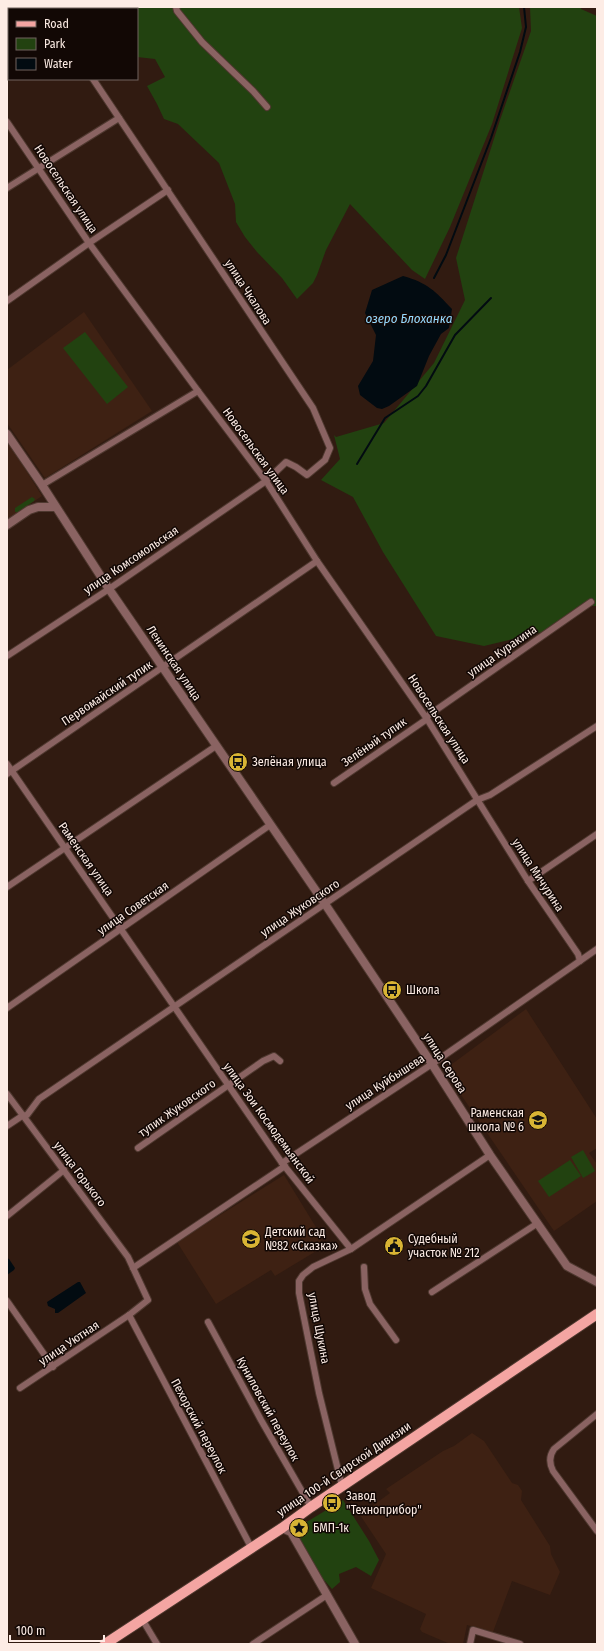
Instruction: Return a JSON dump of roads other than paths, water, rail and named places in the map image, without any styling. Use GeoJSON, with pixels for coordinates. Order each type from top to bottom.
{"type":"FeatureCollection","features":[{"type":"Feature","properties":{"kind":"main road","name":"улица 100-й Свирской Дивизии"},"geometry":{"type":"LineString","coordinates":[[105,1644],[282,1528],[311,1506],[597,1314]]}},
{"type":"Feature","properties":{"kind":"street"},"geometry":{"type":"LineString","coordinates":[[176,7],[177,11],[202,42],[253,91],[267,107]]}},
{"type":"Feature","properties":{"kind":"street","name":"улица Чкалова"},"geometry":{"type":"LineString","coordinates":[[93,80],[313,408],[330,448],[325,460],[307,475],[286,462],[266,481]]}},
{"type":"Feature","properties":{"kind":"street"},"geometry":{"type":"LineString","coordinates":[[7,188],[119,118]]}},
{"type":"Feature","properties":{"kind":"street","name":"Новосельская улица"},"geometry":{"type":"LineString","coordinates":[[7,122],[89,243],[266,481],[317,561],[426,718],[477,800]]}},
{"type":"Feature","properties":{"kind":"street"},"geometry":{"type":"LineString","coordinates":[[7,301],[89,243],[168,190]]}},
{"type":"Feature","properties":{"kind":"street"},"geometry":{"type":"LineString","coordinates":[[42,485],[198,391]]}},
{"type":"Feature","properties":{"kind":"street","name":"Ленинская улица"},"geometry":{"type":"LineString","coordinates":[[7,434],[42,485],[55,508],[109,589],[325,904]]}},
{"type":"Feature","properties":{"kind":"street","name":"улица Комсомольская"},"geometry":{"type":"LineString","coordinates":[[7,656],[109,589],[266,481]]}},
{"type":"Feature","properties":{"kind":"street"},"geometry":{"type":"LineString","coordinates":[[7,525],[29,510],[38,507],[55,508]]}},
{"type":"Feature","properties":{"kind":"street","name":"Первомайский тупик"},"geometry":{"type":"LineString","coordinates":[[9,773],[317,561]]}},
{"type":"Feature","properties":{"kind":"street","name":"улица Куракина"},"geometry":{"type":"LineString","coordinates":[[426,718],[591,602]]}},
{"type":"Feature","properties":{"kind":"street","name":"Зелёный тупик"},"geometry":{"type":"LineString","coordinates":[[334,783],[426,718]]}},
{"type":"Feature","properties":{"kind":"street","name":"улица Жуковского"},"geometry":{"type":"LineString","coordinates":[[7,1126],[22,1116],[27,1115],[39,1099],[477,800],[490,795],[597,726]]}},
{"type":"Feature","properties":{"kind":"street"},"geometry":{"type":"LineString","coordinates":[[7,887],[216,746]]}},
{"type":"Feature","properties":{"kind":"street","name":"Раменская улица"},"geometry":{"type":"LineString","coordinates":[[7,764],[9,773],[65,848],[122,929],[174,1007]]}},
{"type":"Feature","properties":{"kind":"street","name":"улица Мичурина"},"geometry":{"type":"LineString","coordinates":[[477,800],[528,881],[578,954],[580,961]]}},
{"type":"Feature","properties":{"kind":"street","name":"улица Советская"},"geometry":{"type":"LineString","coordinates":[[7,1008],[270,825]]}},
{"type":"Feature","properties":{"kind":"street"},"geometry":{"type":"LineString","coordinates":[[528,881],[597,834]]}},
{"type":"Feature","properties":{"kind":"street","name":"улица Серова"},"geometry":{"type":"LineString","coordinates":[[325,904],[432,1064],[490,1155],[567,1266],[597,1282]]}},
{"type":"Feature","properties":{"kind":"street","name":"улица Куйбышева"},"geometry":{"type":"LineString","coordinates":[[284,1165],[597,949]]}},
{"type":"Feature","properties":{"kind":"street","name":"улица Зои Космодемьянской"},"geometry":{"type":"LineString","coordinates":[[174,1007],[284,1165],[351,1249]]}},
{"type":"Feature","properties":{"kind":"street","name":"тупик Жуковского"},"geometry":{"type":"LineString","coordinates":[[138,1148],[263,1061],[274,1056],[280,1061]]}},
{"type":"Feature","properties":{"kind":"street","name":"улица Горького"},"geometry":{"type":"LineString","coordinates":[[7,1094],[128,1257],[148,1300],[129,1315]]}},
{"type":"Feature","properties":{"kind":"street","name":"улица Щукина"},"geometry":{"type":"LineString","coordinates":[[342,1486],[319,1392],[299,1293],[299,1281],[302,1275],[313,1267],[351,1249],[490,1155]]}},
{"type":"Feature","properties":{"kind":"street"},"geometry":{"type":"LineString","coordinates":[[133,1268],[284,1165]]}},
{"type":"Feature","properties":{"kind":"street"},"geometry":{"type":"LineString","coordinates":[[7,1216],[29,1196],[64,1170]]}},
{"type":"Feature","properties":{"kind":"street"},"geometry":{"type":"LineString","coordinates":[[432,1292],[538,1223]]}},
{"type":"Feature","properties":{"kind":"street"},"geometry":{"type":"LineString","coordinates":[[364,1267],[365,1289],[370,1304],[396,1340]]}},
{"type":"Feature","properties":{"kind":"street"},"geometry":{"type":"LineString","coordinates":[[7,1302],[53,1367]]}},
{"type":"Feature","properties":{"kind":"street","name":"улица Уютная"},"geometry":{"type":"LineString","coordinates":[[20,1388],[129,1315]]}},
{"type":"Feature","properties":{"kind":"street","name":"Пехорский переулок"},"geometry":{"type":"LineString","coordinates":[[129,1315],[251,1548]]}},
{"type":"Feature","properties":{"kind":"street","name":"Куниловский переулок"},"geometry":{"type":"LineString","coordinates":[[208,1322],[260,1420],[311,1506]]}},
{"type":"Feature","properties":{"kind":"street"},"geometry":{"type":"LineString","coordinates":[[597,1414],[554,1449],[550,1455],[550,1466],[597,1531]]}},
{"type":"Feature","properties":{"kind":"street"},"geometry":{"type":"LineString","coordinates":[[282,1528],[291,1532],[355,1644]]}},
{"type":"Feature","properties":{"kind":"street"},"geometry":{"type":"LineString","coordinates":[[253,1644],[327,1595]]}},
{"type":"Feature","properties":{"kind":"street"},"geometry":{"type":"LineString","coordinates":[[142,1619],[157,1644]]}},
{"type":"Feature","properties":{"kind":"street"},"geometry":{"type":"LineString","coordinates":[[470,1644],[473,1630],[520,1644]]}},
{"type":"Feature","properties":{"kind":"water","name":"озеро Блоханка"},"geometry":{"type":"Polygon","coordinates":[[[403,276],[430,288],[452,309],[449,328],[441,334],[429,356],[417,386],[389,406],[382,409],[377,408],[360,395],[358,386],[373,361],[376,335],[365,313],[372,290],[403,276]]]}},
{"type":"Feature","properties":{"kind":"water"},"geometry":{"type":"Polygon","coordinates":[[[7,1258],[15,1268],[7,1275],[7,1258]]]}},
{"type":"Feature","properties":{"kind":"water"},"geometry":{"type":"Polygon","coordinates":[[[80,1282],[86,1293],[58,1313],[55,1313],[55,1309],[48,1306],[47,1302],[80,1282]]]}},
{"type":"Feature","properties":{"kind":"waterway"},"geometry":{"type":"LineString","coordinates":[[434,278],[446,255],[491,138],[520,52],[526,27],[524,7]]}},
{"type":"Feature","properties":{"kind":"waterway"},"geometry":{"type":"LineString","coordinates":[[357,464],[385,418],[418,396],[426,386],[455,335],[491,298]]}},
{"type":"Feature","properties":{"kind":"place","name":"Зелёная улица"},"geometry":{"type":"Point","coordinates":[238,762]}},
{"type":"Feature","properties":{"kind":"place","name":"Школа"},"geometry":{"type":"Point","coordinates":[392,990]}},
{"type":"Feature","properties":{"kind":"place","name":"Раменская школа № 6"},"geometry":{"type":"Point","coordinates":[538,1120]}},
{"type":"Feature","properties":{"kind":"place","name":"Детский сад №82 «Сказка»"},"geometry":{"type":"Point","coordinates":[251,1239]}},
{"type":"Feature","properties":{"kind":"place","name":"Судебный участок № 212"},"geometry":{"type":"Point","coordinates":[394,1246]}},
{"type":"Feature","properties":{"kind":"place","name":"Завод \"Техноприбор\""},"geometry":{"type":"Point","coordinates":[332,1503]}},
{"type":"Feature","properties":{"kind":"place","name":"БМП-1к"},"geometry":{"type":"Point","coordinates":[299,1528]}}]}
